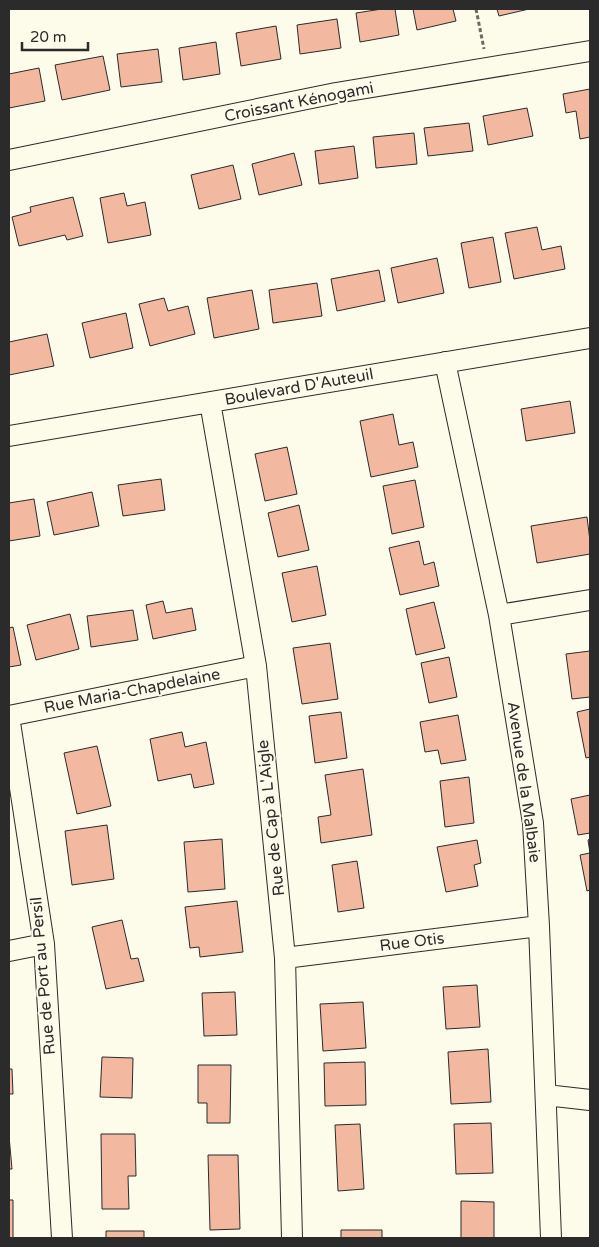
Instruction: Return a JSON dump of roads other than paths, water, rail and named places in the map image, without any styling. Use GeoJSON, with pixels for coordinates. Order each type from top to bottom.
{"type":"FeatureCollection","features":[{"type":"Feature","properties":{"kind":"street","name":"Croissant Kénogami"},"geometry":{"type":"LineString","coordinates":[[9,160],[336,93],[590,51]]}},
{"type":"Feature","properties":{"kind":"street","name":"Boulevard D'Auteuil"},"geometry":{"type":"LineString","coordinates":[[9,436],[590,338]]}},
{"type":"Feature","properties":{"kind":"street","name":"Avenue de la Malbaie"},"geometry":{"type":"LineString","coordinates":[[445,362],[499,615],[533,823],[540,926],[551,1238]]}},
{"type":"Feature","properties":{"kind":"street","name":"Rue de Cap à L'Aigle"},"geometry":{"type":"LineString","coordinates":[[210,402],[256,666],[285,958],[292,1238]]}},
{"type":"Feature","properties":{"kind":"street"},"geometry":{"type":"LineString","coordinates":[[499,615],[590,600]]}},
{"type":"Feature","properties":{"kind":"street","name":"Rue Maria-Chapdelaine"},"geometry":{"type":"LineString","coordinates":[[9,716],[256,666]]}},
{"type":"Feature","properties":{"kind":"street","name":"Rue de Port au Persil"},"geometry":{"type":"LineString","coordinates":[[9,716],[44,944],[62,1238]]}},
{"type":"Feature","properties":{"kind":"street","name":"Rue Otis"},"geometry":{"type":"LineString","coordinates":[[285,958],[540,926]]}},
{"type":"Feature","properties":{"kind":"street"},"geometry":{"type":"LineString","coordinates":[[9,950],[44,944]]}},
{"type":"Feature","properties":{"kind":"street"},"geometry":{"type":"LineString","coordinates":[[546,1095],[590,1100]]}}]}
